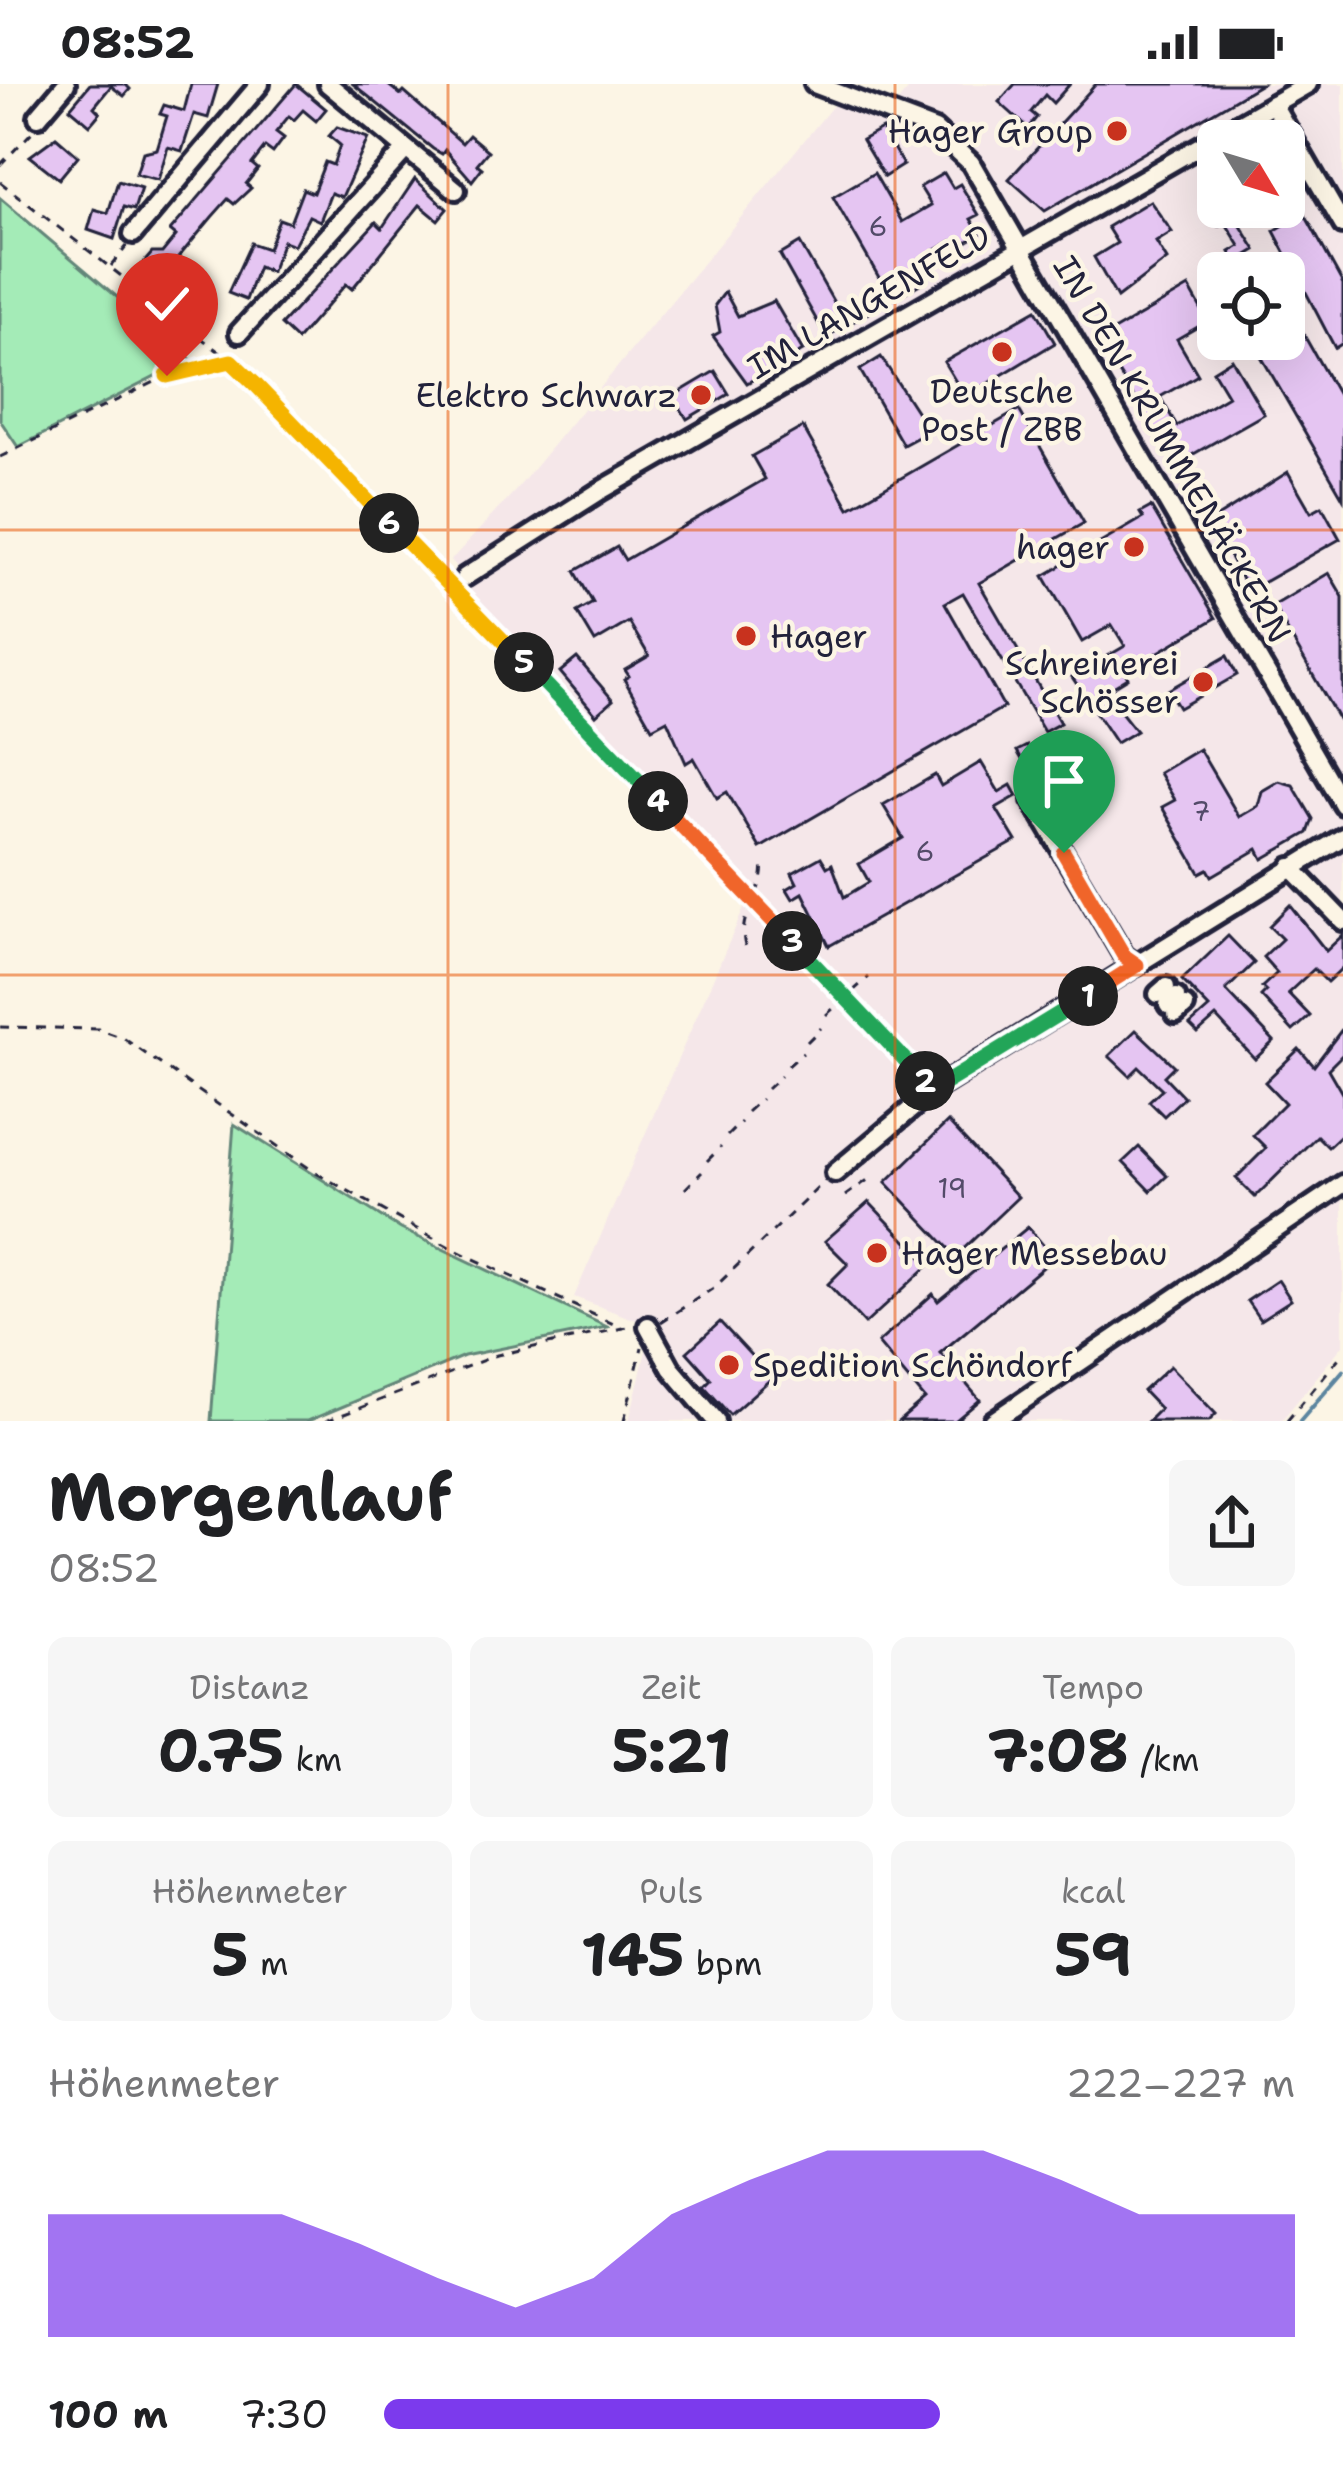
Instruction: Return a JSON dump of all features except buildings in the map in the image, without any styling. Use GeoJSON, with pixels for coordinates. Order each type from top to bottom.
{"type":"FeatureCollection","features":[{"type":"Feature","properties":{"kind":"street"},"geometry":{"type":"LineString","coordinates":[[38,117],[66,84]]}},
{"type":"Feature","properties":{"kind":"street"},"geometry":{"type":"LineString","coordinates":[[133,234],[260,84]]}},
{"type":"Feature","properties":{"kind":"street"},"geometry":{"type":"LineString","coordinates":[[328,84],[456,190]]}},
{"type":"Feature","properties":{"kind":"street","name":"IN DEN KRUMMENÄCKERN"},"geometry":{"type":"LineString","coordinates":[[814,84],[935,130],[960,148],[1343,806]]}},
{"type":"Feature","properties":{"kind":"street","name":"IM LANGENFELD"},"geometry":{"type":"LineString","coordinates":[[464,577],[600,491],[1308,84]]}},
{"type":"Feature","properties":{"kind":"street"},"geometry":{"type":"LineString","coordinates":[[1273,104],[1343,225]]}},
{"type":"Feature","properties":{"kind":"street"},"geometry":{"type":"LineString","coordinates":[[239,333],[406,149]]}},
{"type":"Feature","properties":{"kind":"street"},"geometry":{"type":"LineString","coordinates":[[1035,805],[1124,956],[1137,965]]}},
{"type":"Feature","properties":{"kind":"street"},"geometry":{"type":"LineString","coordinates":[[835,1173],[928,1096],[1343,837]]}},
{"type":"Feature","properties":{"kind":"street"},"geometry":{"type":"LineString","coordinates":[[1291,867],[1343,921]]}},
{"type":"Feature","properties":{"kind":"street"},"geometry":{"type":"LineString","coordinates":[[993,1421],[1343,1184]]}},
{"type":"Feature","properties":{"kind":"street"},"geometry":{"type":"LineString","coordinates":[[650,1326],[671,1368],[716,1421]]}},
{"type":"Feature","properties":{"kind":"path"},"geometry":{"type":"LineString","coordinates":[[0,165],[29,136],[38,117]]}},
{"type":"Feature","properties":{"kind":"path"},"geometry":{"type":"LineString","coordinates":[[0,182],[231,361],[846,996],[928,1096]]}},
{"type":"Feature","properties":{"kind":"path"},"geometry":{"type":"LineString","coordinates":[[111,266],[133,234]]}},
{"type":"Feature","properties":{"kind":"path"},"geometry":{"type":"LineString","coordinates":[[0,458],[167,376],[231,361]]}},
{"type":"Feature","properties":{"kind":"path"},"geometry":{"type":"LineString","coordinates":[[745,946],[744,920],[765,881],[762,861]]}},
{"type":"Feature","properties":{"kind":"path"},"geometry":{"type":"LineString","coordinates":[[826,1015],[868,977]]}},
{"type":"Feature","properties":{"kind":"path"},"geometry":{"type":"LineString","coordinates":[[0,1027],[98,1029],[123,1038],[316,1173],[453,1249],[620,1327],[497,1354],[326,1421]]}},
{"type":"Feature","properties":{"kind":"path"},"geometry":{"type":"LineString","coordinates":[[807,1042],[821,1028]]}},
{"type":"Feature","properties":{"kind":"path"},"geometry":{"type":"LineString","coordinates":[[788,1066],[803,1053]]}},
{"type":"Feature","properties":{"kind":"path"},"geometry":{"type":"LineString","coordinates":[[767,1089],[782,1076]]}},
{"type":"Feature","properties":{"kind":"path"},"geometry":{"type":"LineString","coordinates":[[747,1112],[761,1099]]}},
{"type":"Feature","properties":{"kind":"path"},"geometry":{"type":"LineString","coordinates":[[727,1136],[741,1122]]}},
{"type":"Feature","properties":{"kind":"path"},"geometry":{"type":"LineString","coordinates":[[707,1161],[721,1147]]}},
{"type":"Feature","properties":{"kind":"path"},"geometry":{"type":"LineString","coordinates":[[685,1189],[702,1172]]}},
{"type":"Feature","properties":{"kind":"path"},"geometry":{"type":"LineString","coordinates":[[624,1421],[638,1355],[650,1326],[715,1286],[835,1173]]}},
{"type":"Feature","properties":{"kind":"path"},"geometry":{"type":"LineString","coordinates":[[845,1196],[872,1177]]}},
{"type":"Feature","properties":{"kind":"path"},"geometry":{"type":"LineString","coordinates":[[1287,1421],[1343,1353]]}},
{"type":"Feature","properties":{"kind":"shaded area"},"geometry":{"type":"Polygon","coordinates":[[[913,84],[1343,84],[1343,1345],[1281,1421],[629,1421],[652,1326],[574,1297],[751,892],[467,595],[465,577],[451,560],[516,490],[845,91],[895,105],[913,84]]]}},
{"type":"Feature","properties":{"kind":"green space"},"geometry":{"type":"Polygon","coordinates":[[[0,198],[195,363],[163,373],[18,447],[0,420],[0,198]]]}},
{"type":"Feature","properties":{"kind":"green space"},"geometry":{"type":"Polygon","coordinates":[[[234,1124],[401,1229],[607,1327],[464,1356],[308,1421],[211,1421],[234,1124]]]}},
{"type":"Feature","properties":{"kind":"waterway"},"geometry":{"type":"LineString","coordinates":[[1300,1421],[1343,1371]]}},
{"type":"Feature","properties":{"kind":"place","name":"Hager Group"},"geometry":{"type":"Point","coordinates":[1117,131]}},
{"type":"Feature","properties":{"kind":"place","name":"Deutsche Post / ZBB"},"geometry":{"type":"Point","coordinates":[1002,352]}},
{"type":"Feature","properties":{"kind":"place","name":"Elektro Schwarz"},"geometry":{"type":"Point","coordinates":[701,395]}},
{"type":"Feature","properties":{"kind":"place","name":"hager"},"geometry":{"type":"Point","coordinates":[1134,547]}},
{"type":"Feature","properties":{"kind":"place","name":"Hager"},"geometry":{"type":"Point","coordinates":[746,636]}},
{"type":"Feature","properties":{"kind":"place","name":"Schreinerei Schösser"},"geometry":{"type":"Point","coordinates":[1203,682]}},
{"type":"Feature","properties":{"kind":"place","name":"Hager Messebau"},"geometry":{"type":"Point","coordinates":[877,1253]}},
{"type":"Feature","properties":{"kind":"place","name":"Spedition Schöndorf"},"geometry":{"type":"Point","coordinates":[729,1365]}},
{"type":"Feature","properties":{"kind":"route"},"geometry":{"type":"LineString","coordinates":[[167,376],[231,361],[934,1090],[1137,965],[1124,956],[1064,853]]}}]}
